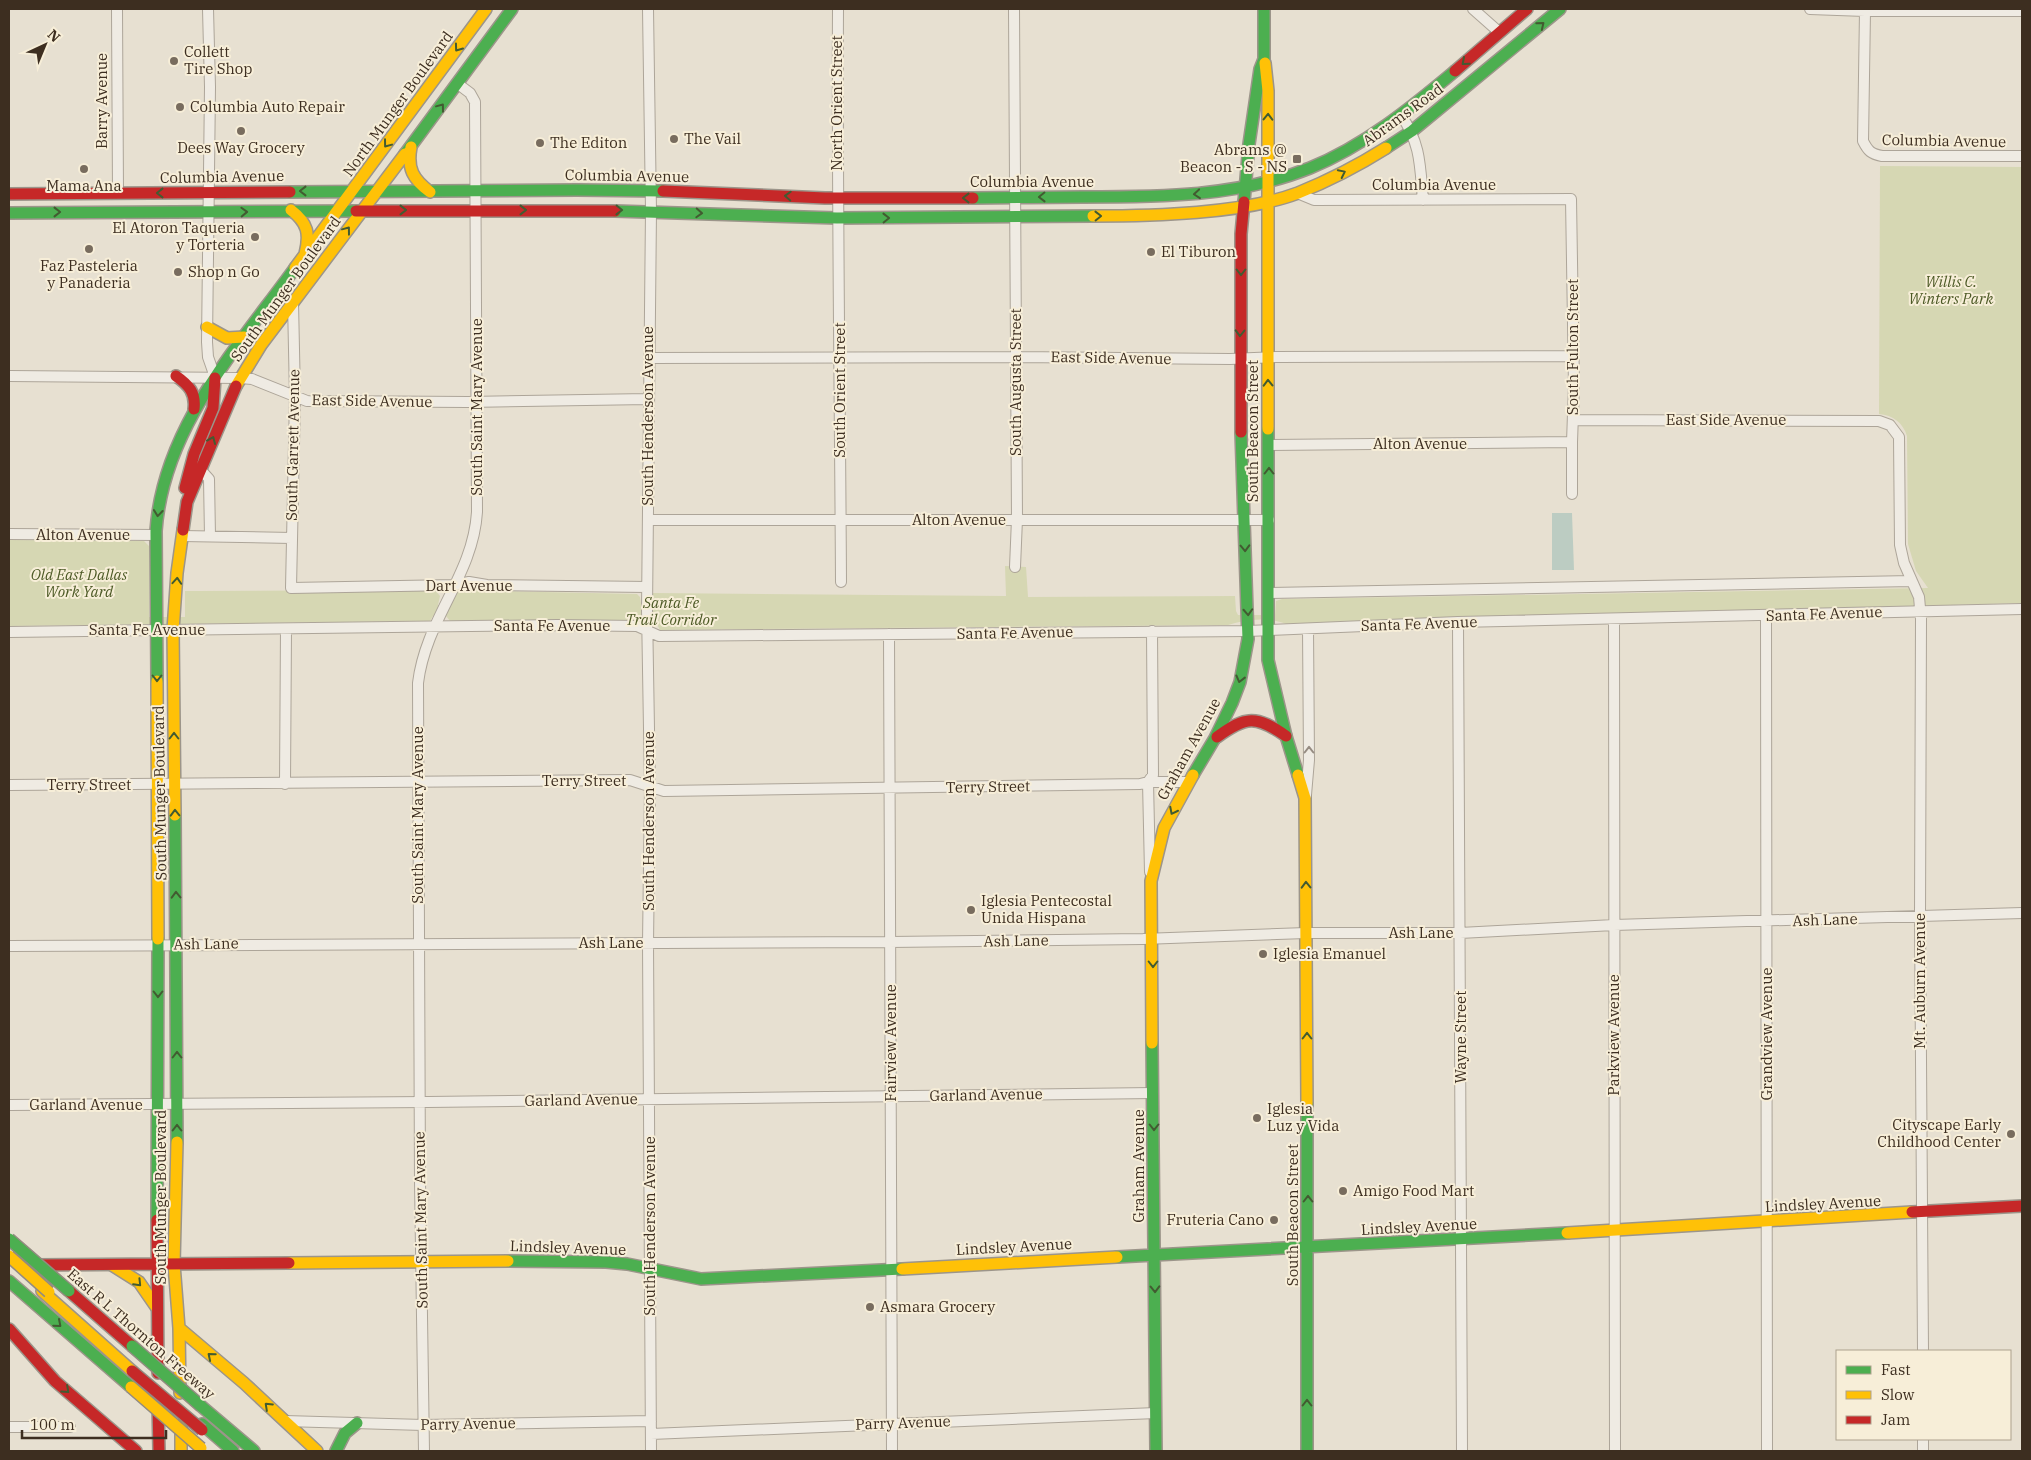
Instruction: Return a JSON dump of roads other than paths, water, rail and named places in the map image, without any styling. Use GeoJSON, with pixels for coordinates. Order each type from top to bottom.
{"type":"FeatureCollection","features":[{"type":"Feature","properties":{"kind":"main road","name":"North Munger Boulevard"},"geometry":{"type":"LineString","coordinates":[[352,192],[486,9]]}},
{"type":"Feature","properties":{"kind":"main road"},"geometry":{"type":"LineString","coordinates":[[377,191],[512,9]]}},
{"type":"Feature","properties":{"kind":"main road"},"geometry":{"type":"LineString","coordinates":[[1264,9],[1264,60]]}},
{"type":"Feature","properties":{"kind":"main road","name":"Abrams Road"},"geometry":{"type":"LineString","coordinates":[[1245,188],[1309,168],[1333,157],[1401,115],[1527,9]]}},
{"type":"Feature","properties":{"kind":"main road","name":"Abrams Road"},"geometry":{"type":"LineString","coordinates":[[1243,206],[1297,193],[1370,158],[1412,131],[1560,9]]}},
{"type":"Feature","properties":{"kind":"main road"},"geometry":{"type":"LineString","coordinates":[[1499,32],[1521,40]]}},
{"type":"Feature","properties":{"kind":"main road","name":"South Beacon Street"},"geometry":{"type":"LineString","coordinates":[[1264,60],[1267,70],[1268,91],[1268,660],[1286,736],[1305,798],[1308,1247],[1307,1451]]}},
{"type":"Feature","properties":{"kind":"main road","name":"South Beacon Street"},"geometry":{"type":"LineString","coordinates":[[1248,631],[1240,359],[1243,206],[1256,90],[1260,68],[1264,60]]}},
{"type":"Feature","properties":{"kind":"main road"},"geometry":{"type":"LineString","coordinates":[[411,146],[410,172],[419,184],[430,192]]}},
{"type":"Feature","properties":{"kind":"main road","name":"Columbia Avenue"},"geometry":{"type":"LineString","coordinates":[[9,194],[650,191],[837,198],[1014,198],[1187,195],[1245,188]]}},
{"type":"Feature","properties":{"kind":"main road","name":"South Munger Boulevard"},"geometry":{"type":"LineString","coordinates":[[181,1451],[179,1328],[174,1264],[177,1104],[173,630],[177,573],[187,502],[240,378],[261,345],[377,191]]}},
{"type":"Feature","properties":{"kind":"main road","name":"South Munger Boulevard"},"geometry":{"type":"LineString","coordinates":[[159,1451],[156,785],[156,535],[158,508],[176,447],[194,411],[215,377],[352,192]]}},
{"type":"Feature","properties":{"kind":"main road"},"geometry":{"type":"LineString","coordinates":[[23,194],[23,212]]}},
{"type":"Feature","properties":{"kind":"main road"},"geometry":{"type":"LineString","coordinates":[[9,212],[651,210],[837,218],[1161,214],[1243,206]]}},
{"type":"Feature","properties":{"kind":"main road"},"geometry":{"type":"LineString","coordinates":[[291,210],[308,226],[308,243],[304,257]]}},
{"type":"Feature","properties":{"kind":"main road"},"geometry":{"type":"LineString","coordinates":[[240,378],[239,371],[244,355],[264,322],[266,309]]}},
{"type":"Feature","properties":{"kind":"main road"},"geometry":{"type":"LineString","coordinates":[[207,327],[227,338],[244,337]]}},
{"type":"Feature","properties":{"kind":"main road"},"geometry":{"type":"LineString","coordinates":[[176,376],[193,390],[195,397],[194,411]]}},
{"type":"Feature","properties":{"kind":"main road"},"geometry":{"type":"LineString","coordinates":[[187,502],[185,485],[194,454],[213,408],[215,377]]}},
{"type":"Feature","properties":{"kind":"main road","name":"Graham Avenue"},"geometry":{"type":"LineString","coordinates":[[1156,1451],[1151,881],[1164,828],[1188,782],[1215,738],[1240,682],[1248,631]]}},
{"type":"Feature","properties":{"kind":"main road"},"geometry":{"type":"LineString","coordinates":[[1215,738],[1238,722],[1258,719],[1286,736]]}},
{"type":"Feature","properties":{"kind":"main road","name":"Lindsley Avenue"},"geometry":{"type":"LineString","coordinates":[[9,1264],[606,1262],[701,1279],[716,1279],[1462,1240],[2022,1206]]}},
{"type":"Feature","properties":{"kind":"main road","name":"East R L Thornton Freeway"},"geometry":{"type":"LineString","coordinates":[[9,1239],[254,1451]]}},
{"type":"Feature","properties":{"kind":"main road"},"geometry":{"type":"LineString","coordinates":[[9,1256],[45,1291],[132,1367],[233,1451]]}},
{"type":"Feature","properties":{"kind":"main road"},"geometry":{"type":"LineString","coordinates":[[9,1264],[45,1291]]}},
{"type":"Feature","properties":{"kind":"main road"},"geometry":{"type":"LineString","coordinates":[[112,1265],[139,1282],[157,1308]]}},
{"type":"Feature","properties":{"kind":"main road"},"geometry":{"type":"LineString","coordinates":[[9,1281],[203,1450]]}},
{"type":"Feature","properties":{"kind":"main road","name":"East R L Thornton Freeway"},"geometry":{"type":"LineString","coordinates":[[179,1328],[244,1383],[317,1451]]}},
{"type":"Feature","properties":{"kind":"main road"},"geometry":{"type":"LineString","coordinates":[[9,1329],[55,1381],[136,1451]]}},
{"type":"Feature","properties":{"kind":"main road"},"geometry":{"type":"LineString","coordinates":[[336,1451],[345,1433],[357,1423]]}},
{"type":"Feature","properties":{"kind":"main road"},"geometry":{"type":"LineString","coordinates":[[202,1427],[226,1451]]}},
{"type":"Feature","properties":{"kind":"main road"},"geometry":{"type":"LineString","coordinates":[[236,1435],[261,1451]]}},
{"type":"Feature","properties":{"kind":"street","name":"Barry Avenue"},"geometry":{"type":"LineString","coordinates":[[117,9],[118,193]]}},
{"type":"Feature","properties":{"kind":"street","name":"South Henderson Avenue"},"geometry":{"type":"LineString","coordinates":[[648,9],[651,210],[647,587],[650,788],[648,943],[651,1451]]}},
{"type":"Feature","properties":{"kind":"street","name":"North Orient Street"},"geometry":{"type":"LineString","coordinates":[[837,198],[838,9]]}},
{"type":"Feature","properties":{"kind":"street","name":"South Augusta Street"},"geometry":{"type":"LineString","coordinates":[[1014,9],[1017,519],[1015,566]]}},
{"type":"Feature","properties":{"kind":"street"},"geometry":{"type":"LineString","coordinates":[[1810,9],[2022,11]]}},
{"type":"Feature","properties":{"kind":"street"},"geometry":{"type":"LineString","coordinates":[[209,10],[207,327],[208,357],[215,377]]}},
{"type":"Feature","properties":{"kind":"street"},"geometry":{"type":"LineString","coordinates":[[1478,10],[1499,32]]}},
{"type":"Feature","properties":{"kind":"street","name":"Columbia Avenue"},"geometry":{"type":"LineString","coordinates":[[1865,11],[1863,141],[1867,150],[1873,155],[1882,156],[2022,156]]}},
{"type":"Feature","properties":{"kind":"street","name":"South Saint Mary Avenue"},"geometry":{"type":"LineString","coordinates":[[424,1451],[418,943],[418,683],[420,665],[433,627],[470,551],[476,531],[478,401],[474,210],[475,102],[470,93],[458,84]]}},
{"type":"Feature","properties":{"kind":"street"},"geometry":{"type":"LineString","coordinates":[[1401,115],[1412,131],[1419,155],[1423,200]]}},
{"type":"Feature","properties":{"kind":"street","name":"Columbia Avenue"},"geometry":{"type":"LineString","coordinates":[[1297,193],[1314,200],[1571,199]]}},
{"type":"Feature","properties":{"kind":"street","name":"South Orient Street"},"geometry":{"type":"LineString","coordinates":[[837,198],[841,582]]}},
{"type":"Feature","properties":{"kind":"street","name":"South Fulton Street"},"geometry":{"type":"LineString","coordinates":[[1571,199],[1574,356],[1572,494]]}},
{"type":"Feature","properties":{"kind":"street","name":"South Garrett Avenue"},"geometry":{"type":"LineString","coordinates":[[291,588],[295,397],[293,302]]}},
{"type":"Feature","properties":{"kind":"street","name":"East Side Avenue"},"geometry":{"type":"LineString","coordinates":[[648,358],[1016,357],[1240,359],[1574,356]]}},
{"type":"Feature","properties":{"kind":"street","name":"East Side Avenue"},"geometry":{"type":"LineString","coordinates":[[9,376],[240,378],[252,380],[306,401],[648,399]]}},
{"type":"Feature","properties":{"kind":"street","name":"East Side Avenue"},"geometry":{"type":"LineString","coordinates":[[1574,420],[1879,421]]}},
{"type":"Feature","properties":{"kind":"street","name":"Mt. Auburn Avenue"},"geometry":{"type":"LineString","coordinates":[[1879,421],[1890,424],[1899,437],[1900,545],[1904,563],[1919,597],[1921,611],[1920,916],[1923,1350]]}},
{"type":"Feature","properties":{"kind":"street","name":"Alton Avenue"},"geometry":{"type":"LineString","coordinates":[[1269,445],[1572,442]]}},
{"type":"Feature","properties":{"kind":"street"},"geometry":{"type":"LineString","coordinates":[[200,469],[209,479],[210,536]]}},
{"type":"Feature","properties":{"kind":"street","name":"Alton Avenue"},"geometry":{"type":"LineString","coordinates":[[648,520],[1269,520]]}},
{"type":"Feature","properties":{"kind":"street","name":"Alton Avenue"},"geometry":{"type":"LineString","coordinates":[[9,534],[156,535]]}},
{"type":"Feature","properties":{"kind":"street"},"geometry":{"type":"LineString","coordinates":[[182,536],[292,538]]}},
{"type":"Feature","properties":{"kind":"street","name":"Santa Fe Avenue"},"geometry":{"type":"LineString","coordinates":[[1269,593],[1912,581]]}},
{"type":"Feature","properties":{"kind":"street","name":"Dart Avenue"},"geometry":{"type":"LineString","coordinates":[[291,588],[454,585],[469,582],[487,585],[647,587]]}},
{"type":"Feature","properties":{"kind":"street","name":"Santa Fe Avenue"},"geometry":{"type":"LineString","coordinates":[[9,632],[557,625],[637,626],[659,636],[1248,631],[1458,622],[2022,609]]}},
{"type":"Feature","properties":{"kind":"street","name":"Grandview Avenue"},"geometry":{"type":"LineString","coordinates":[[1766,616],[1767,1451]]}},
{"type":"Feature","properties":{"kind":"street","name":"Parkview Avenue"},"geometry":{"type":"LineString","coordinates":[[1614,619],[1615,1451]]}},
{"type":"Feature","properties":{"kind":"street","name":"Wayne Street"},"geometry":{"type":"LineString","coordinates":[[1458,622],[1462,1451]]}},
{"type":"Feature","properties":{"kind":"street"},"geometry":{"type":"LineString","coordinates":[[285,784],[286,629]]}},
{"type":"Feature","properties":{"kind":"street","name":"South Beacon Street"},"geometry":{"type":"LineString","coordinates":[[1305,798],[1309,760],[1308,629]]}},
{"type":"Feature","properties":{"kind":"street","name":"Graham Avenue"},"geometry":{"type":"LineString","coordinates":[[1151,881],[1149,868],[1148,782],[1153,775],[1152,631]]}},
{"type":"Feature","properties":{"kind":"street","name":"Fairview Avenue"},"geometry":{"type":"LineString","coordinates":[[889,634],[892,1451]]}},
{"type":"Feature","properties":{"kind":"street","name":"Terry Street"},"geometry":{"type":"LineString","coordinates":[[9,786],[630,780],[650,788],[664,790],[1130,785],[1148,782],[1188,782]]}},
{"type":"Feature","properties":{"kind":"street","name":"Ash Lane"},"geometry":{"type":"LineString","coordinates":[[9,946],[1153,939],[1306,933],[1460,933],[1614,925],[2022,913]]}},
{"type":"Feature","properties":{"kind":"street","name":"Garland Avenue"},"geometry":{"type":"LineString","coordinates":[[9,1105],[1154,1093]]}},
{"type":"Feature","properties":{"kind":"street","name":"Parry Avenue"},"geometry":{"type":"LineString","coordinates":[[651,1434],[1156,1413]]}},
{"type":"Feature","properties":{"kind":"street","name":"Parry Avenue"},"geometry":{"type":"LineString","coordinates":[[284,1421],[423,1425],[651,1421]]}},
{"type":"Feature","properties":{"kind":"street"},"geometry":{"type":"LineString","coordinates":[[9,1427],[70,1428]]}},
{"type":"Feature","properties":{"kind":"place","name":"Collett Tire Shop"},"geometry":{"type":"Point","coordinates":[174,61]}},
{"type":"Feature","properties":{"kind":"place","name":"Columbia Auto Repair"},"geometry":{"type":"Point","coordinates":[180,107]}},
{"type":"Feature","properties":{"kind":"place","name":"Dees Way Grocery"},"geometry":{"type":"Point","coordinates":[241,131]}},
{"type":"Feature","properties":{"kind":"place","name":"The Vail"},"geometry":{"type":"Point","coordinates":[674,139]}},
{"type":"Feature","properties":{"kind":"place","name":"The Editon"},"geometry":{"type":"Point","coordinates":[540,143]}},
{"type":"Feature","properties":{"kind":"place","name":"Abrams @ Beacon - S - NS"},"geometry":{"type":"Point","coordinates":[1297,159]}},
{"type":"Feature","properties":{"kind":"place","name":"Mama Ana"},"geometry":{"type":"Point","coordinates":[84,169]}},
{"type":"Feature","properties":{"kind":"place","name":"El Atoron Taqueria y Torteria"},"geometry":{"type":"Point","coordinates":[255,237]}},
{"type":"Feature","properties":{"kind":"place","name":"Faz Pasteleria y Panaderia"},"geometry":{"type":"Point","coordinates":[89,249]}},
{"type":"Feature","properties":{"kind":"place","name":"El Tiburon"},"geometry":{"type":"Point","coordinates":[1151,252]}},
{"type":"Feature","properties":{"kind":"place","name":"Shop n Go"},"geometry":{"type":"Point","coordinates":[178,272]}},
{"type":"Feature","properties":{"kind":"place","name":"Iglesia Pentecostal Unida Hispana"},"geometry":{"type":"Point","coordinates":[971,910]}},
{"type":"Feature","properties":{"kind":"place","name":"Iglesia Emanuel"},"geometry":{"type":"Point","coordinates":[1263,954]}},
{"type":"Feature","properties":{"kind":"place","name":"Iglesia Luz y Vida"},"geometry":{"type":"Point","coordinates":[1257,1118]}},
{"type":"Feature","properties":{"kind":"place","name":"Cityscape Early Childhood Center"},"geometry":{"type":"Point","coordinates":[2011,1134]}},
{"type":"Feature","properties":{"kind":"place","name":"Amigo Food Mart"},"geometry":{"type":"Point","coordinates":[1343,1191]}},
{"type":"Feature","properties":{"kind":"place","name":"Fruteria Cano"},"geometry":{"type":"Point","coordinates":[1274,1220]}},
{"type":"Feature","properties":{"kind":"place","name":"Asmara Grocery"},"geometry":{"type":"Point","coordinates":[870,1307]}},
{"type":"Feature","properties":{"kind":"park label","name":"Willis C. Winters Park"},"geometry":{"type":"Point","coordinates":[1951,290]}},
{"type":"Feature","properties":{"kind":"park label","name":"Old East Dallas Work Yard"},"geometry":{"type":"Point","coordinates":[79,584]}},
{"type":"Feature","properties":{"kind":"park label","name":"Santa Fe Trail Corridor"},"geometry":{"type":"Point","coordinates":[671,612]}}]}
